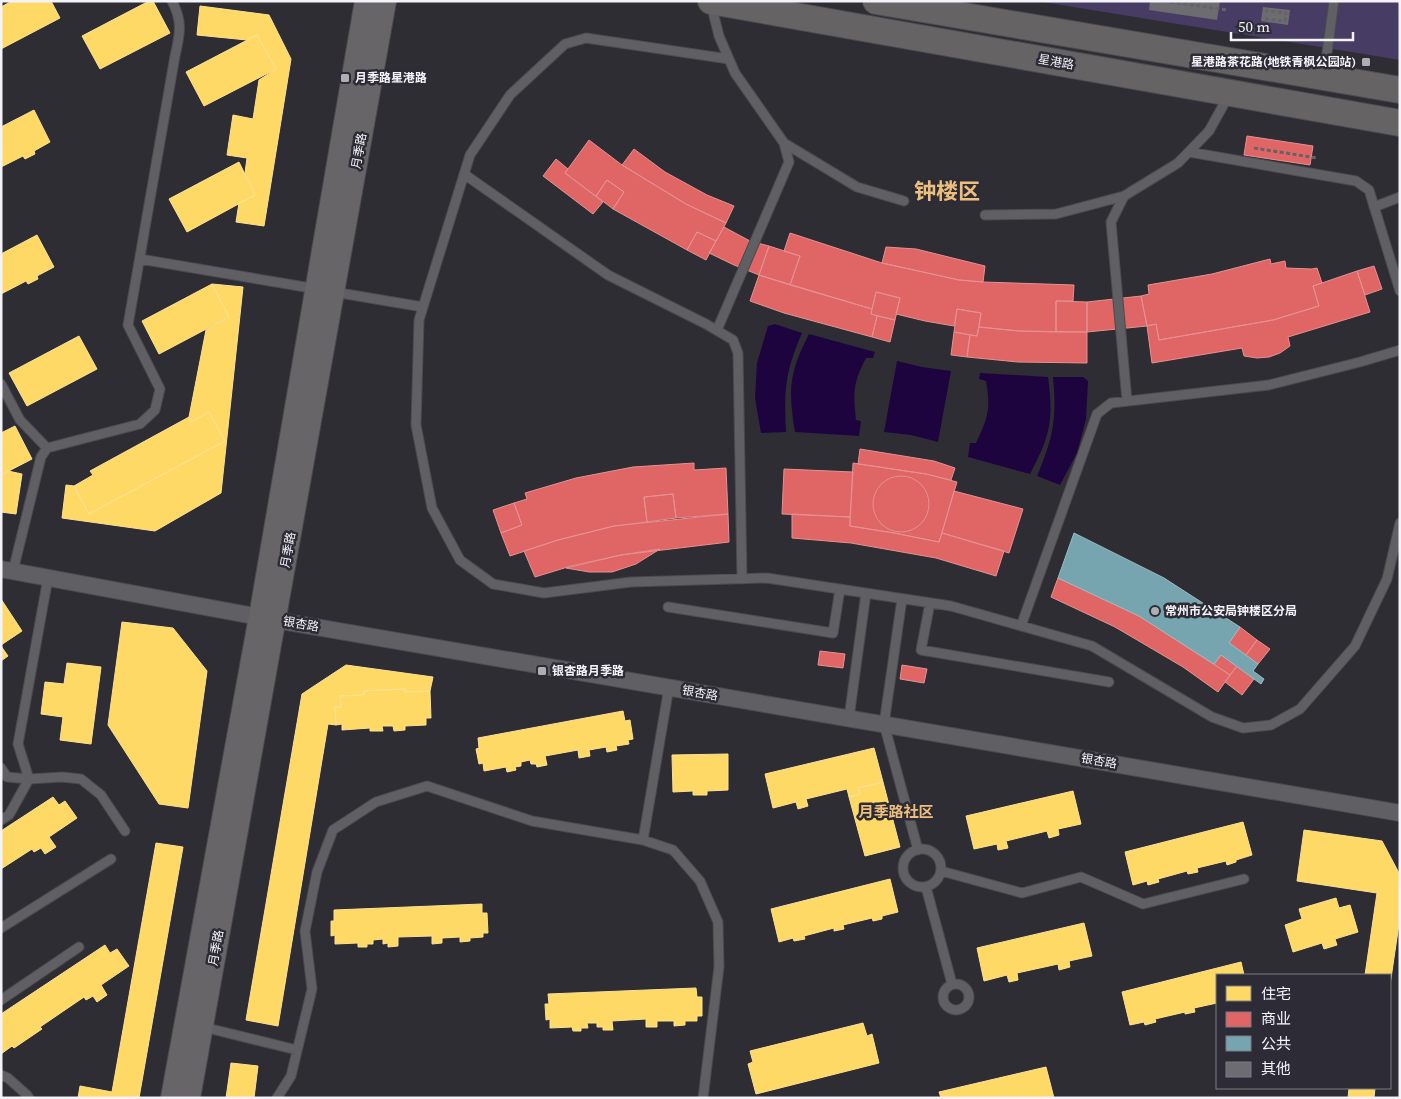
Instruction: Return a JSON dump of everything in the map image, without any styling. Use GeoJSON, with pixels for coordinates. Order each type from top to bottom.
{"type":"FeatureCollection","features":[{"type":"Feature","properties":{"kind":"main road","name":"星港路"},"geometry":{"type":"LineString","coordinates":[[711,1],[1400,123]]}},
{"type":"Feature","properties":{"kind":"main road"},"geometry":{"type":"LineString","coordinates":[[876,1],[1400,90]]}},
{"type":"Feature","properties":{"kind":"street","name":"月季路"},"geometry":{"type":"LineString","coordinates":[[189,1098],[268,618],[325,290],[366,1]]}},
{"type":"Feature","properties":{"kind":"street","name":"月季路"},"geometry":{"type":"LineString","coordinates":[[325,290],[385,1]]}},
{"type":"Feature","properties":{"kind":"street","name":"银杏路"},"geometry":{"type":"LineString","coordinates":[[7,570],[268,618],[1400,813]]}},
{"type":"Feature","properties":{"kind":"street","name":"月季路"},"geometry":{"type":"LineString","coordinates":[[172,1098],[268,618]]}},
{"type":"Feature","properties":{"kind":"lane"},"geometry":{"type":"LineString","coordinates":[[7,570],[40,457],[48,448],[140,424],[155,410],[160,389],[128,325],[174,56],[180,31],[178,12],[172,1]]}},
{"type":"Feature","properties":{"kind":"lane"},"geometry":{"type":"LineString","coordinates":[[711,1],[719,36],[735,73],[784,143],[789,162],[717,330]]}},
{"type":"Feature","properties":{"kind":"lane"},"geometry":{"type":"LineString","coordinates":[[1324,77],[1334,1]]}},
{"type":"Feature","properties":{"kind":"lane"},"geometry":{"type":"LineString","coordinates":[[729,59],[586,38],[566,44],[510,95],[470,155],[419,320],[416,425],[432,508],[460,560],[493,584],[544,593],[631,582],[767,578],[951,606],[1092,646],[1212,717],[1243,728],[1271,725],[1300,709],[1355,646],[1387,579],[1400,523]]}},
{"type":"Feature","properties":{"kind":"lane"},"geometry":{"type":"LineString","coordinates":[[985,215],[1056,214],[1124,196],[1178,163],[1209,131],[1230,92]]}},
{"type":"Feature","properties":{"kind":"lane"},"geometry":{"type":"LineString","coordinates":[[784,143],[857,187],[904,201]]}},
{"type":"Feature","properties":{"kind":"lane"},"geometry":{"type":"LineString","coordinates":[[1189,152],[1356,181],[1369,190],[1400,291]]}},
{"type":"Feature","properties":{"kind":"lane"},"geometry":{"type":"LineString","coordinates":[[464,174],[608,275],[717,330],[732,340],[738,353],[742,579]]}},
{"type":"Feature","properties":{"kind":"lane"},"geometry":{"type":"LineString","coordinates":[[1124,196],[1110,222],[1127,402]]}},
{"type":"Feature","properties":{"kind":"lane"},"geometry":{"type":"LineString","coordinates":[[1374,207],[1400,197]]}},
{"type":"Feature","properties":{"kind":"lane"},"geometry":{"type":"LineString","coordinates":[[140,259],[423,307]]}},
{"type":"Feature","properties":{"kind":"lane"},"geometry":{"type":"LineString","coordinates":[[1021,626],[1097,414],[1111,403],[1269,385],[1400,350]]}},
{"type":"Feature","properties":{"kind":"lane"},"geometry":{"type":"LineString","coordinates":[[1,384],[20,420],[48,448]]}},
{"type":"Feature","properties":{"kind":"lane"},"geometry":{"type":"LineString","coordinates":[[1,820],[9,815],[29,779],[18,744],[48,578]]}},
{"type":"Feature","properties":{"kind":"lane"},"geometry":{"type":"LineString","coordinates":[[668,606],[833,633],[840,589]]}},
{"type":"Feature","properties":{"kind":"lane"},"geometry":{"type":"LineString","coordinates":[[849,718],[866,593]]}},
{"type":"Feature","properties":{"kind":"lane"},"geometry":{"type":"LineString","coordinates":[[902,599],[884,724],[918,850]]}},
{"type":"Feature","properties":{"kind":"lane"},"geometry":{"type":"LineString","coordinates":[[930,603],[921,650],[1109,682]]}},
{"type":"Feature","properties":{"kind":"lane"},"geometry":{"type":"LineString","coordinates":[[642,840],[669,687]]}},
{"type":"Feature","properties":{"kind":"lane"},"geometry":{"type":"LineString","coordinates":[[1,768],[7,776],[29,779],[62,777],[81,779],[101,795],[125,831]]}},
{"type":"Feature","properties":{"kind":"lane"},"geometry":{"type":"LineString","coordinates":[[277,1098],[291,1076],[312,989],[305,931],[317,872],[334,830],[376,802],[427,786],[532,821],[642,840],[673,850],[700,881],[718,922],[718,967],[703,1098]]}},
{"type":"Feature","properties":{"kind":"lane"},"geometry":{"type":"LineString","coordinates":[[924,849],[936,854],[941,871],[935,882],[926,887],[918,887],[912,884],[904,874],[904,862],[912,852],[924,849]]}},
{"type":"Feature","properties":{"kind":"lane"},"geometry":{"type":"LineString","coordinates":[[1,928],[111,859]]}},
{"type":"Feature","properties":{"kind":"lane"},"geometry":{"type":"LineString","coordinates":[[941,871],[1022,892],[1081,877],[1143,904],[1244,879]]}},
{"type":"Feature","properties":{"kind":"lane"},"geometry":{"type":"LineString","coordinates":[[926,887],[952,984]]}},
{"type":"Feature","properties":{"kind":"lane"},"geometry":{"type":"LineString","coordinates":[[1,1000],[79,947]]}},
{"type":"Feature","properties":{"kind":"lane"},"geometry":{"type":"LineString","coordinates":[[202,1027],[297,1050]]}},
{"type":"Feature","properties":{"kind":"lane"},"geometry":{"type":"LineString","coordinates":[[1,1075],[8,1078],[27,1094],[28,1098]]}},
{"type":"Feature","properties":{"kind":"path"},"geometry":{"type":"LineString","coordinates":[[1164,1],[1228,10]]}},
{"type":"Feature","properties":{"kind":"path"},"geometry":{"type":"LineString","coordinates":[[1265,11],[1286,13],[1285,22],[1265,19]]}},
{"type":"Feature","properties":{"kind":"path"},"geometry":{"type":"LineString","coordinates":[[1254,148],[1316,158]]}},
{"type":"Feature","properties":{"kind":"shaded area"},"geometry":{"type":"Polygon","coordinates":[[[1037,1],[1400,1],[1400,60],[1037,1]]]}},
{"type":"Feature","properties":{"kind":"shaded area"},"geometry":{"type":"Polygon","coordinates":[[[775,324],[802,333],[792,359],[787,382],[785,405],[786,432],[761,433],[755,398],[757,363],[768,326],[775,324]]]}},
{"type":"Feature","properties":{"kind":"shaded area"},"geometry":{"type":"Polygon","coordinates":[[[809,334],[875,352],[873,358],[866,358],[856,381],[854,402],[856,420],[861,421],[859,436],[795,432],[791,404],[792,381],[797,360],[809,334]]]}},
{"type":"Feature","properties":{"kind":"shaded area"},"geometry":{"type":"Polygon","coordinates":[[[897,361],[951,371],[938,442],[911,435],[884,432],[897,361]]]}},
{"type":"Feature","properties":{"kind":"shaded area"},"geometry":{"type":"Polygon","coordinates":[[[980,373],[1048,377],[1051,405],[1049,428],[1042,449],[1030,474],[968,457],[970,443],[976,443],[988,407],[986,381],[979,379],[980,373]]]}},
{"type":"Feature","properties":{"kind":"shaded area"},"geometry":{"type":"Polygon","coordinates":[[[1053,377],[1083,377],[1088,381],[1086,419],[1077,453],[1060,485],[1037,476],[1047,450],[1054,417],[1053,377]]]}},
{"type":"Feature","properties":{"kind":"building: 住宅"},"geometry":{"type":"Polygon","coordinates":[[[12,1],[51,1],[60,18],[1,49],[1,7],[12,1]]]}},
{"type":"Feature","properties":{"kind":"building: 住宅"},"geometry":{"type":"Polygon","coordinates":[[[149,1],[153,1],[170,33],[100,69],[82,36],[149,1]]]}},
{"type":"Feature","properties":{"kind":"building: 住宅"},"geometry":{"type":"Polygon","coordinates":[[[200,6],[269,15],[291,59],[264,226],[236,222],[239,203],[255,195],[245,173],[247,158],[227,155],[233,115],[253,119],[259,80],[276,69],[257,35],[247,40],[197,35],[200,6]]]}},
{"type":"Feature","properties":{"kind":"building: 住宅"},"geometry":{"type":"Polygon","coordinates":[[[257,35],[276,69],[204,106],[186,72],[257,35]]]}},
{"type":"Feature","properties":{"kind":"building: 住宅"},"geometry":{"type":"Polygon","coordinates":[[[34,110],[50,142],[34,151],[35,154],[25,159],[23,156],[1,167],[1,127],[34,110]]]}},
{"type":"Feature","properties":{"kind":"building: 住宅"},"geometry":{"type":"Polygon","coordinates":[[[239,162],[255,195],[187,232],[169,199],[239,162]]]}},
{"type":"Feature","properties":{"kind":"building: 住宅"},"geometry":{"type":"Polygon","coordinates":[[[37,235],[54,267],[37,276],[38,279],[28,284],[26,281],[1,294],[1,254],[37,235]]]}},
{"type":"Feature","properties":{"kind":"building: 住宅"},"geometry":{"type":"Polygon","coordinates":[[[212,284],[229,317],[159,354],[142,321],[212,284]]]}},
{"type":"Feature","properties":{"kind":"building: 住宅"},"geometry":{"type":"Polygon","coordinates":[[[212,284],[243,287],[221,493],[155,531],[62,518],[66,485],[74,486],[89,514],[225,441],[209,412],[191,422],[189,417],[206,330],[229,317],[212,284]]]}},
{"type":"Feature","properties":{"kind":"building: 住宅"},"geometry":{"type":"Polygon","coordinates":[[[79,336],[97,369],[27,406],[9,373],[79,336]]]}},
{"type":"Feature","properties":{"kind":"building: 住宅"},"geometry":{"type":"Polygon","coordinates":[[[209,412],[225,441],[89,514],[74,486],[93,475],[90,471],[189,417],[191,422],[209,412]]]}},
{"type":"Feature","properties":{"kind":"building: 住宅"},"geometry":{"type":"Polygon","coordinates":[[[15,426],[32,459],[1,475],[1,433],[15,426]]]}},
{"type":"Feature","properties":{"kind":"building: 住宅"},"geometry":{"type":"Polygon","coordinates":[[[8,471],[22,474],[16,514],[1,512],[1,475],[8,471]]]}},
{"type":"Feature","properties":{"kind":"building: 住宅"},"geometry":{"type":"Polygon","coordinates":[[[1,599],[22,631],[1,645],[1,599]]]}},
{"type":"Feature","properties":{"kind":"building: 住宅"},"geometry":{"type":"Polygon","coordinates":[[[122,622],[173,628],[207,671],[188,808],[159,804],[108,725],[122,622]]]}},
{"type":"Feature","properties":{"kind":"building: 住宅"},"geometry":{"type":"Polygon","coordinates":[[[1,646],[8,656],[1,661],[1,646]]]}},
{"type":"Feature","properties":{"kind":"building: 住宅"},"geometry":{"type":"Polygon","coordinates":[[[67,663],[101,667],[91,744],[60,740],[63,717],[41,714],[45,682],[64,684],[67,663]]]}},
{"type":"Feature","properties":{"kind":"building: 住宅"},"geometry":{"type":"Polygon","coordinates":[[[346,665],[433,677],[430,691],[405,692],[405,689],[364,691],[364,695],[340,696],[341,707],[335,707],[336,725],[328,724],[278,1026],[246,1020],[302,694],[346,665]]]}},
{"type":"Feature","properties":{"kind":"building: 住宅"},"geometry":{"type":"Polygon","coordinates":[[[405,689],[405,692],[430,691],[431,718],[426,718],[426,725],[405,726],[405,730],[394,731],[393,726],[382,726],[383,731],[370,731],[370,728],[342,730],[342,724],[336,725],[335,707],[341,707],[340,696],[364,695],[364,691],[405,689]]]}},
{"type":"Feature","properties":{"kind":"building: 住宅"},"geometry":{"type":"Polygon","coordinates":[[[623,711],[625,721],[630,720],[633,739],[628,740],[629,744],[616,746],[617,750],[607,752],[606,747],[589,750],[590,756],[579,758],[578,750],[545,756],[547,765],[537,767],[536,764],[531,764],[530,760],[521,762],[521,766],[515,767],[516,770],[507,772],[506,767],[484,771],[483,763],[479,764],[476,749],[479,748],[478,738],[623,711]]]}},
{"type":"Feature","properties":{"kind":"building: 住宅"},"geometry":{"type":"Polygon","coordinates":[[[874,748],[883,782],[858,788],[860,794],[849,797],[847,789],[806,799],[808,806],[798,809],[796,802],[773,808],[765,774],[874,748]]]}},
{"type":"Feature","properties":{"kind":"building: 住宅"},"geometry":{"type":"Polygon","coordinates":[[[728,754],[728,790],[707,791],[707,795],[693,795],[693,791],[673,792],[672,755],[728,754]]]}},
{"type":"Feature","properties":{"kind":"building: 住宅"},"geometry":{"type":"Polygon","coordinates":[[[883,782],[900,847],[865,856],[849,797],[860,794],[858,788],[883,782]]]}},
{"type":"Feature","properties":{"kind":"building: 住宅"},"geometry":{"type":"Polygon","coordinates":[[[1073,791],[1081,824],[1058,829],[1059,835],[1049,838],[1047,831],[1006,841],[1008,848],[998,850],[997,844],[974,849],[966,816],[1073,791]]]}},
{"type":"Feature","properties":{"kind":"building: 住宅"},"geometry":{"type":"Polygon","coordinates":[[[53,797],[59,805],[65,801],[77,818],[49,837],[56,847],[45,854],[41,848],[34,852],[32,849],[1,869],[1,831],[53,797]]]}},
{"type":"Feature","properties":{"kind":"building: 住宅"},"geometry":{"type":"Polygon","coordinates":[[[1243,822],[1252,855],[1227,865],[1226,861],[1197,868],[1198,872],[1188,874],[1187,871],[1158,879],[1159,882],[1148,885],[1147,881],[1133,885],[1125,852],[1243,822]]]}},
{"type":"Feature","properties":{"kind":"building: 住宅"},"geometry":{"type":"Polygon","coordinates":[[[1304,830],[1382,841],[1400,875],[1400,917],[1391,978],[1391,974],[1365,974],[1377,893],[1297,881],[1304,830]]]}},
{"type":"Feature","properties":{"kind":"building: 住宅"},"geometry":{"type":"Polygon","coordinates":[[[156,843],[183,847],[139,1098],[78,1098],[80,1086],[112,1092],[156,843]]]}},
{"type":"Feature","properties":{"kind":"building: 住宅"},"geometry":{"type":"Polygon","coordinates":[[[890,879],[898,912],[882,916],[882,919],[873,921],[872,918],[843,925],[844,929],[834,931],[834,928],[804,936],[805,939],[794,941],[793,938],[779,942],[771,909],[890,879]]]}},
{"type":"Feature","properties":{"kind":"building: 住宅"},"geometry":{"type":"Polygon","coordinates":[[[1336,898],[1339,908],[1350,905],[1358,932],[1335,939],[1337,945],[1324,949],[1322,943],[1293,952],[1285,925],[1302,919],[1299,909],[1336,898]]]}},
{"type":"Feature","properties":{"kind":"building: 住宅"},"geometry":{"type":"Polygon","coordinates":[[[482,904],[482,913],[487,913],[488,933],[483,933],[483,937],[470,938],[470,941],[460,942],[460,937],[442,938],[442,943],[432,944],[432,936],[398,937],[398,946],[388,947],[388,943],[383,944],[383,939],[373,940],[373,944],[367,944],[367,947],[358,947],[358,943],[335,944],[335,935],[331,936],[331,921],[334,921],[334,910],[482,904]]]}},
{"type":"Feature","properties":{"kind":"building: 住宅"},"geometry":{"type":"Polygon","coordinates":[[[1084,923],[1092,956],[1069,961],[1070,967],[1059,970],[1058,964],[1017,973],[1018,980],[1009,982],[1007,975],[984,981],[977,948],[1084,923]]]}},
{"type":"Feature","properties":{"kind":"building: 住宅"},"geometry":{"type":"Polygon","coordinates":[[[105,945],[110,953],[117,949],[129,966],[101,985],[107,995],[97,1002],[93,996],[86,1000],[84,997],[40,1027],[42,1029],[14,1048],[12,1046],[1,1054],[1,1014],[105,945]]]}},
{"type":"Feature","properties":{"kind":"building: 住宅"},"geometry":{"type":"Polygon","coordinates":[[[1241,962],[1244,974],[1216,974],[1216,1003],[1194,1008],[1195,1012],[1185,1014],[1185,1012],[1155,1019],[1156,1022],[1145,1025],[1144,1022],[1130,1025],[1122,992],[1241,962]]]}},
{"type":"Feature","properties":{"kind":"building: 住宅"},"geometry":{"type":"Polygon","coordinates":[[[696,988],[697,997],[702,997],[702,1016],[697,1016],[697,1021],[685,1021],[685,1025],[674,1026],[674,1021],[657,1021],[657,1027],[646,1027],[646,1019],[612,1021],[613,1030],[603,1030],[603,1027],[597,1027],[597,1023],[587,1023],[588,1028],[581,1028],[581,1031],[573,1031],[572,1027],[550,1028],[550,1019],[546,1020],[545,1004],[549,1004],[548,994],[696,988]]]}},
{"type":"Feature","properties":{"kind":"building: 住宅"},"geometry":{"type":"Polygon","coordinates":[[[863,1023],[867,1036],[872,1034],[879,1063],[756,1094],[748,1064],[753,1062],[750,1051],[863,1023]]]}},
{"type":"Feature","properties":{"kind":"building: 住宅"},"geometry":{"type":"Polygon","coordinates":[[[231,1063],[258,1066],[254,1098],[226,1098],[231,1063]]]}},
{"type":"Feature","properties":{"kind":"building: 住宅"},"geometry":{"type":"Polygon","coordinates":[[[1046,1067],[1054,1098],[941,1098],[939,1092],[1046,1067]]]}},
{"type":"Feature","properties":{"kind":"building: 住宅"},"geometry":{"type":"Polygon","coordinates":[[[1349,1089],[1375,1089],[1374,1098],[1348,1098],[1349,1089]]]}},
{"type":"Feature","properties":{"kind":"building: 商业"},"geometry":{"type":"Polygon","coordinates":[[[1247,136],[1313,146],[1310,165],[1244,155],[1247,136]]]}},
{"type":"Feature","properties":{"kind":"building: 商业"},"geometry":{"type":"Polygon","coordinates":[[[589,140],[622,165],[686,204],[726,223],[716,241],[697,232],[687,250],[613,209],[624,192],[607,180],[596,196],[565,173],[589,140]]]}},
{"type":"Feature","properties":{"kind":"building: 商业"},"geometry":{"type":"Polygon","coordinates":[[[634,149],[665,172],[707,195],[734,206],[726,223],[686,204],[622,165],[634,149]]]}},
{"type":"Feature","properties":{"kind":"building: 商业"},"geometry":{"type":"Polygon","coordinates":[[[556,159],[568,169],[565,173],[603,202],[593,214],[543,176],[556,159]]]}},
{"type":"Feature","properties":{"kind":"building: 商业"},"geometry":{"type":"Polygon","coordinates":[[[607,180],[624,192],[613,209],[596,196],[607,180]]]}},
{"type":"Feature","properties":{"kind":"building: 商业"},"geometry":{"type":"Polygon","coordinates":[[[724,227],[750,241],[769,246],[759,275],[709,253],[724,227]]]}},
{"type":"Feature","properties":{"kind":"building: 商业"},"geometry":{"type":"Polygon","coordinates":[[[697,232],[716,241],[706,260],[687,250],[697,232]]]}},
{"type":"Feature","properties":{"kind":"building: 商业"},"geometry":{"type":"Polygon","coordinates":[[[790,233],[882,263],[959,280],[1074,285],[1073,301],[1056,301],[1056,332],[979,327],[981,313],[957,309],[954,326],[925,321],[896,314],[900,298],[876,292],[872,309],[790,285],[800,256],[784,251],[790,233]]]}},
{"type":"Feature","properties":{"kind":"building: 商业"},"geometry":{"type":"Polygon","coordinates":[[[769,246],[800,256],[790,285],[759,275],[769,246]]]}},
{"type":"Feature","properties":{"kind":"building: 商业"},"geometry":{"type":"Polygon","coordinates":[[[886,247],[916,249],[985,266],[983,282],[959,280],[882,263],[886,247]]]}},
{"type":"Feature","properties":{"kind":"building: 商业"},"geometry":{"type":"Polygon","coordinates":[[[1270,259],[1271,264],[1285,261],[1286,268],[1317,268],[1322,283],[1313,286],[1319,306],[1273,320],[1159,340],[1156,324],[1147,326],[1141,296],[1149,294],[1148,285],[1212,274],[1270,259]]]}},
{"type":"Feature","properties":{"kind":"building: 商业"},"geometry":{"type":"Polygon","coordinates":[[[1374,266],[1382,289],[1365,295],[1357,271],[1374,266]]]}},
{"type":"Feature","properties":{"kind":"building: 商业"},"geometry":{"type":"Polygon","coordinates":[[[1357,271],[1370,312],[1288,337],[1290,346],[1280,353],[1269,357],[1257,358],[1244,356],[1242,348],[1152,363],[1147,326],[1156,324],[1159,340],[1273,320],[1319,306],[1313,286],[1357,271]]]}},
{"type":"Feature","properties":{"kind":"building: 商业"},"geometry":{"type":"Polygon","coordinates":[[[759,275],[872,309],[871,314],[877,316],[872,337],[784,313],[750,301],[759,275]]]}},
{"type":"Feature","properties":{"kind":"building: 商业"},"geometry":{"type":"Polygon","coordinates":[[[876,292],[900,298],[895,320],[871,314],[876,292]]]}},
{"type":"Feature","properties":{"kind":"building: 商业"},"geometry":{"type":"Polygon","coordinates":[[[1141,296],[1147,326],[1087,332],[1087,302],[1141,296]]]}},
{"type":"Feature","properties":{"kind":"building: 商业"},"geometry":{"type":"Polygon","coordinates":[[[1056,301],[1087,302],[1087,332],[1056,332],[1056,301]]]}},
{"type":"Feature","properties":{"kind":"building: 商业"},"geometry":{"type":"Polygon","coordinates":[[[957,309],[981,313],[977,336],[954,332],[957,309]]]}},
{"type":"Feature","properties":{"kind":"building: 商业"},"geometry":{"type":"Polygon","coordinates":[[[877,316],[895,320],[890,342],[872,337],[877,316]]]}},
{"type":"Feature","properties":{"kind":"building: 商业"},"geometry":{"type":"Polygon","coordinates":[[[979,327],[1019,331],[1087,332],[1087,363],[1018,362],[967,357],[970,335],[977,336],[979,327]]]}},
{"type":"Feature","properties":{"kind":"building: 商业"},"geometry":{"type":"Polygon","coordinates":[[[954,332],[970,335],[967,357],[951,355],[954,332]]]}},
{"type":"Feature","properties":{"kind":"building: 商业"},"geometry":{"type":"Polygon","coordinates":[[[860,449],[934,461],[955,468],[951,480],[926,474],[858,464],[860,449]]]}},
{"type":"Feature","properties":{"kind":"building: 商业"},"geometry":{"type":"Polygon","coordinates":[[[694,463],[694,470],[726,468],[728,514],[676,518],[673,494],[644,497],[647,522],[614,526],[558,540],[510,556],[501,533],[522,525],[514,503],[527,499],[525,493],[576,478],[633,467],[694,463]]]}},
{"type":"Feature","properties":{"kind":"building: 商业"},"geometry":{"type":"Polygon","coordinates":[[[853,463],[926,474],[957,482],[939,542],[850,526],[853,463]]]}},
{"type":"Feature","properties":{"kind":"building: 商业"},"geometry":{"type":"Polygon","coordinates":[[[784,469],[853,472],[850,517],[782,514],[784,469]]]}},
{"type":"Feature","properties":{"kind":"building: 商业"},"geometry":{"type":"Polygon","coordinates":[[[901,476],[912,478],[921,484],[927,493],[929,504],[927,515],[921,524],[912,530],[901,532],[890,530],[881,524],[875,515],[873,504],[875,493],[881,484],[890,478],[901,476]]]}},
{"type":"Feature","properties":{"kind":"building: 商业"},"geometry":{"type":"Polygon","coordinates":[[[954,491],[1023,509],[1009,553],[942,533],[954,491]]]}},
{"type":"Feature","properties":{"kind":"building: 商业"},"geometry":{"type":"Polygon","coordinates":[[[673,494],[676,518],[647,522],[644,497],[673,494]]]}},
{"type":"Feature","properties":{"kind":"building: 商业"},"geometry":{"type":"Polygon","coordinates":[[[514,503],[522,525],[501,533],[493,510],[514,503]]]}},
{"type":"Feature","properties":{"kind":"building: 商业"},"geometry":{"type":"Polygon","coordinates":[[[728,514],[729,542],[621,555],[571,566],[535,577],[524,551],[614,526],[728,514]]]}},
{"type":"Feature","properties":{"kind":"building: 商业"},"geometry":{"type":"Polygon","coordinates":[[[792,514],[850,517],[850,526],[939,542],[942,533],[1004,551],[996,576],[936,558],[851,543],[792,538],[792,514]]]}},
{"type":"Feature","properties":{"kind":"building: 商业"},"geometry":{"type":"Polygon","coordinates":[[[660,549],[636,564],[612,572],[589,572],[566,568],[621,555],[660,549]]]}},
{"type":"Feature","properties":{"kind":"building: 商业"},"geometry":{"type":"Polygon","coordinates":[[[1058,578],[1139,616],[1230,675],[1218,692],[1183,667],[1115,627],[1051,597],[1058,578]]]}},
{"type":"Feature","properties":{"kind":"building: 商业"},"geometry":{"type":"Polygon","coordinates":[[[1240,627],[1257,640],[1246,655],[1229,643],[1240,627]]]}},
{"type":"Feature","properties":{"kind":"building: 商业"},"geometry":{"type":"Polygon","coordinates":[[[1257,640],[1270,649],[1258,664],[1246,655],[1257,640]]]}},
{"type":"Feature","properties":{"kind":"building: 商业"},"geometry":{"type":"Polygon","coordinates":[[[820,651],[845,654],[843,668],[818,665],[820,651]]]}},
{"type":"Feature","properties":{"kind":"building: 商业"},"geometry":{"type":"Polygon","coordinates":[[[1221,655],[1237,666],[1230,675],[1214,664],[1221,655]]]}},
{"type":"Feature","properties":{"kind":"building: 商业"},"geometry":{"type":"Polygon","coordinates":[[[902,665],[927,669],[924,683],[900,679],[902,665]]]}},
{"type":"Feature","properties":{"kind":"building: 商业"},"geometry":{"type":"Polygon","coordinates":[[[1237,666],[1254,679],[1242,695],[1225,682],[1237,666]]]}},
{"type":"Feature","properties":{"kind":"building: 公共"},"geometry":{"type":"Polygon","coordinates":[[[1074,533],[1164,578],[1240,627],[1229,643],[1258,664],[1253,671],[1264,679],[1261,684],[1221,655],[1214,664],[1139,616],[1058,578],[1074,533]]]}},
{"type":"Feature","properties":{"kind":"building: 其他"},"geometry":{"type":"Polygon","coordinates":[[[1150,1],[1220,1],[1217,20],[1149,10],[1150,1]]]}},
{"type":"Feature","properties":{"kind":"building: 其他"},"geometry":{"type":"Polygon","coordinates":[[[1263,7],[1290,10],[1288,25],[1261,21],[1263,7]]]}},
{"type":"Feature","properties":{"kind":"place","name":"星港路茶花路(地铁青枫公园站)"},"geometry":{"type":"Point","coordinates":[1366,62]}},
{"type":"Feature","properties":{"kind":"place","name":"月季路星港路"},"geometry":{"type":"Point","coordinates":[345,78]}},
{"type":"Feature","properties":{"kind":"place","name":"常州市公安局钟楼区分局"},"geometry":{"type":"Point","coordinates":[1155,611]}},
{"type":"Feature","properties":{"kind":"place","name":"银杏路月季路"},"geometry":{"type":"Point","coordinates":[542,671]}},
{"type":"Feature","properties":{"kind":"district","name":"钟楼区"},"geometry":{"type":"Point","coordinates":[947,191]}},
{"type":"Feature","properties":{"kind":"district","name":"月季路社区"},"geometry":{"type":"Point","coordinates":[896,811]}}]}
